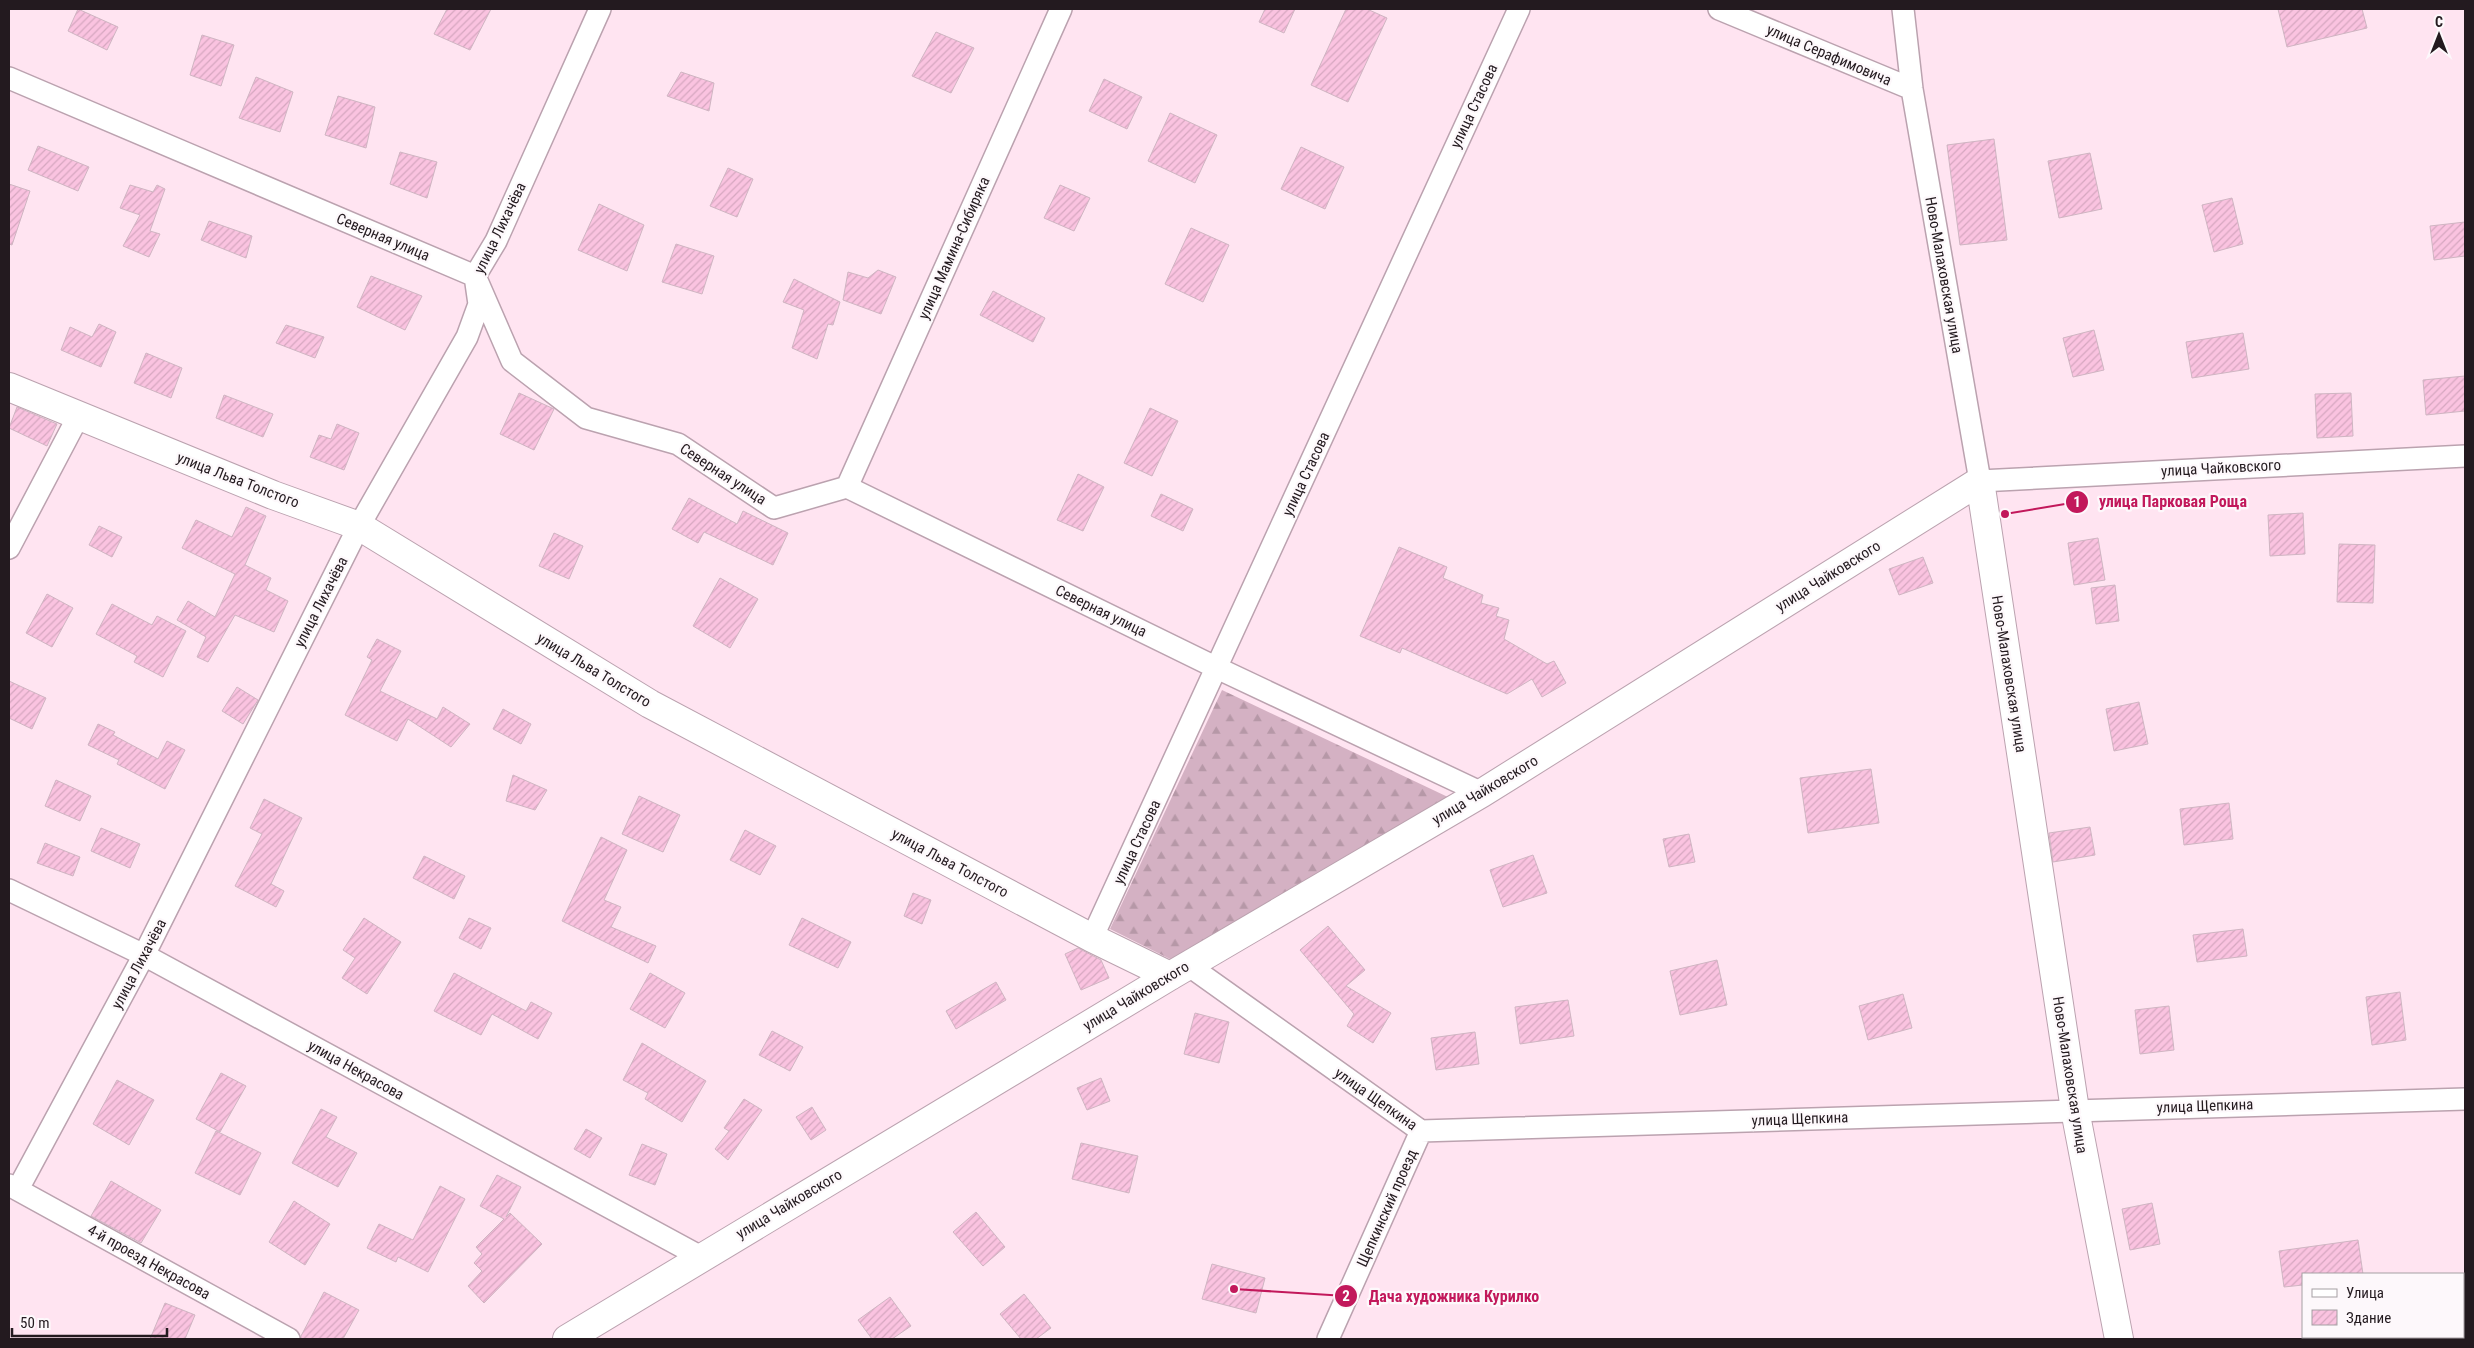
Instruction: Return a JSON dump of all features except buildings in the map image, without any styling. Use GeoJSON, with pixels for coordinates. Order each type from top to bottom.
{"type":"FeatureCollection","features":[{"type":"Feature","properties":{"kind":"street","name":"улица Лихачёва"},"geometry":{"type":"LineString","coordinates":[[13,1187],[144,954],[359,526],[467,337],[479,304],[475,276],[496,241],[600,9]]}},
{"type":"Feature","properties":{"kind":"street","name":"улица Мамина-Сибиряка"},"geometry":{"type":"LineString","coordinates":[[847,487],[1061,9]]}},
{"type":"Feature","properties":{"kind":"street","name":"улица Стасова"},"geometry":{"type":"LineString","coordinates":[[1092,938],[1519,9]]}},
{"type":"Feature","properties":{"kind":"street","name":"улица Серафимовича"},"geometry":{"type":"LineString","coordinates":[[1719,9],[1912,89]]}},
{"type":"Feature","properties":{"kind":"street","name":"Ново-Малаховская улица"},"geometry":{"type":"LineString","coordinates":[[1903,9],[1912,89],[1980,481],[2075,1110],[2119,1339]]}},
{"type":"Feature","properties":{"kind":"street","name":"Северная улица"},"geometry":{"type":"LineString","coordinates":[[9,78],[475,276],[512,361],[586,418],[678,444],[774,508],[847,487],[1217,668],[1482,793]]}},
{"type":"Feature","properties":{"kind":"street","name":"улица Льва Толстого"},"geometry":{"type":"LineString","coordinates":[[9,388],[273,495],[359,526],[650,704],[1092,938],[1179,971]]}},
{"type":"Feature","properties":{"kind":"street"},"geometry":{"type":"LineString","coordinates":[[9,548],[78,417]]}},
{"type":"Feature","properties":{"kind":"street","name":"улица Чайковского"},"geometry":{"type":"LineString","coordinates":[[567,1339],[700,1257],[1179,971],[1482,793],[1980,481],[2465,456]]}},
{"type":"Feature","properties":{"kind":"street","name":"улица Некрасова"},"geometry":{"type":"LineString","coordinates":[[9,890],[144,954],[700,1257]]}},
{"type":"Feature","properties":{"kind":"street","name":"улица Щепкина"},"geometry":{"type":"LineString","coordinates":[[1179,971],[1421,1131],[2465,1099]]}},
{"type":"Feature","properties":{"kind":"street","name":"Щепкинский проезд"},"geometry":{"type":"LineString","coordinates":[[1328,1339],[1421,1131]]}},
{"type":"Feature","properties":{"kind":"street","name":"4-й проезд Некрасова"},"geometry":{"type":"LineString","coordinates":[[13,1187],[289,1339]]}},
{"type":"Feature","properties":{"kind":"green space"},"geometry":{"type":"Polygon","coordinates":[[[1222,690],[1450,798],[1172,960],[1110,929],[1222,690]]]}},
{"type":"Feature","properties":{"kind":"place","name":"улица Парковая Роща"},"geometry":{"type":"Point","coordinates":[2005,514]}},
{"type":"Feature","properties":{"kind":"place","name":"Дача художника Курилко"},"geometry":{"type":"Point","coordinates":[1234,1289]}}]}
